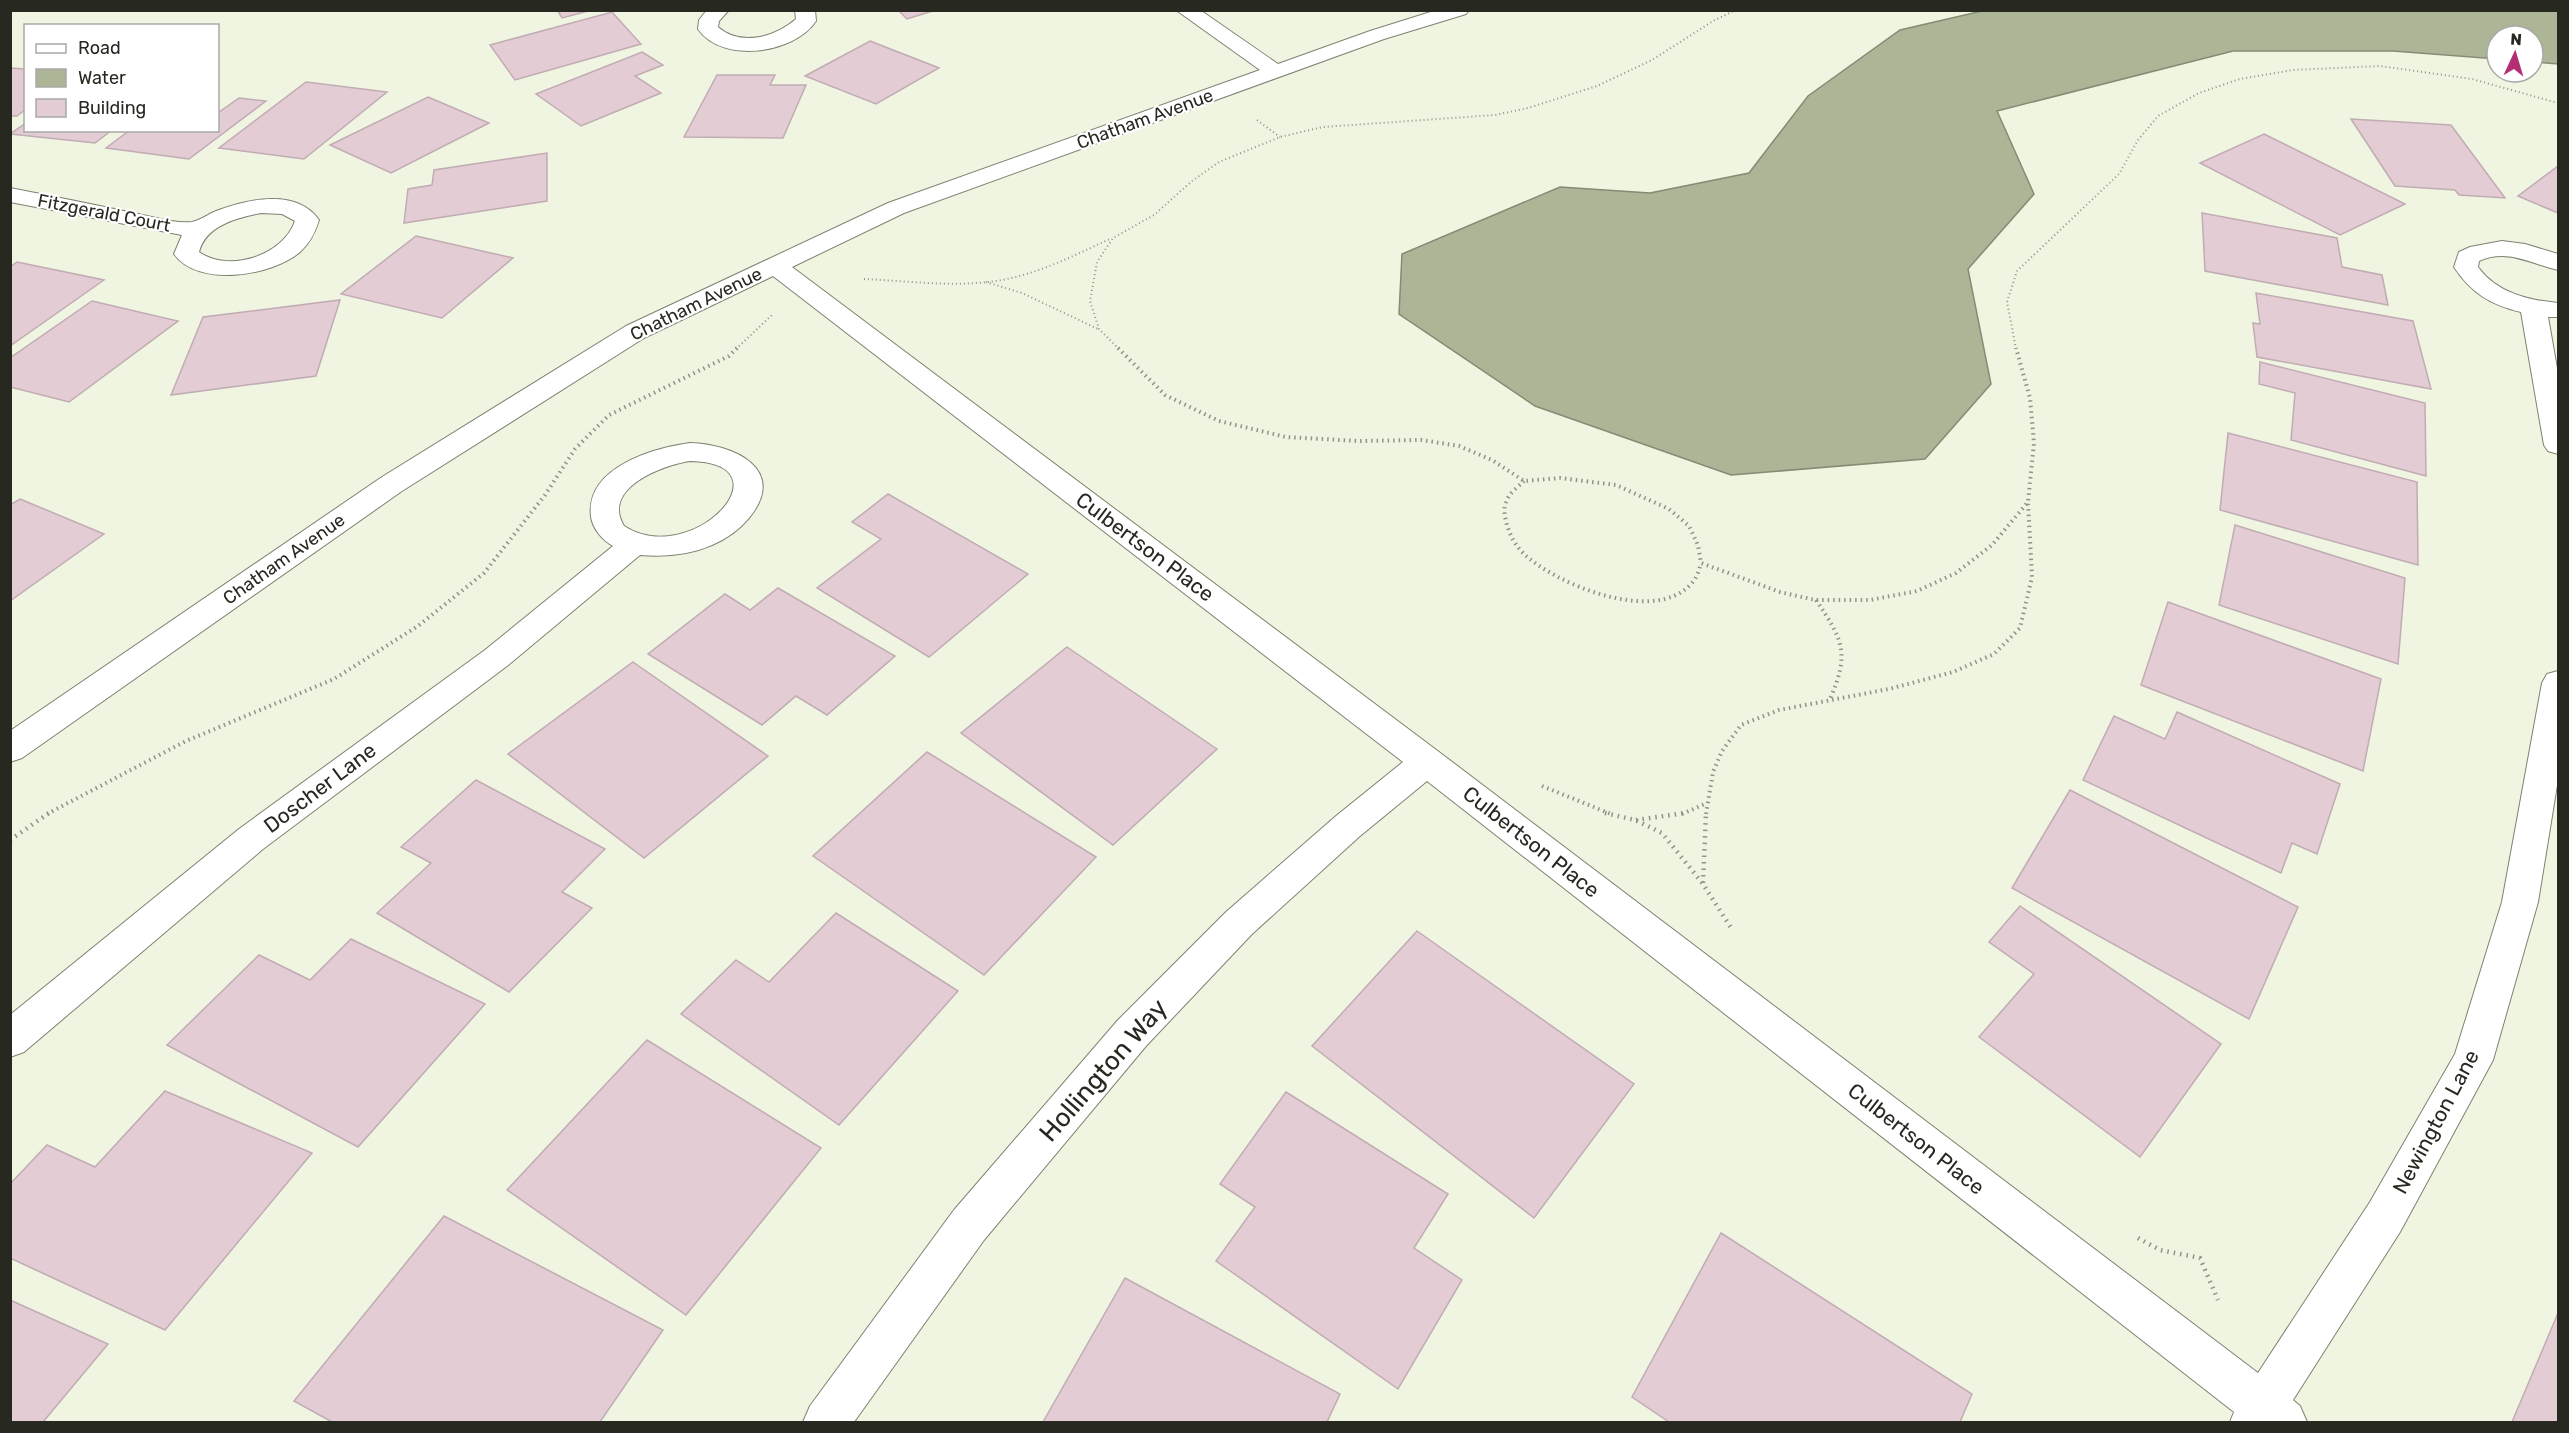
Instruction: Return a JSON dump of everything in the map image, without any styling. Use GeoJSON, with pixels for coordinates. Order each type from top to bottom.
{"type":"FeatureCollection","features":[{"type":"Feature","properties":{"kind":"street"},"geometry":{"type":"LineString","coordinates":[[719,10],[709,20],[708,29],[714,37],[745,44],[765,42],[798,30],[806,21],[805,10]]}},
{"type":"Feature","properties":{"kind":"street"},"geometry":{"type":"LineString","coordinates":[[1186,10],[1276,72]]}},
{"type":"Feature","properties":{"kind":"street","name":"Chatham Avenue"},"geometry":{"type":"LineString","coordinates":[[10,749],[392,484],[635,332],[896,208],[1377,35],[1459,10]]}},
{"type":"Feature","properties":{"kind":"street","name":"Fitzgerald Court"},"geometry":{"type":"LineString","coordinates":[[10,195],[159,225],[198,230]]}},
{"type":"Feature","properties":{"kind":"street"},"geometry":{"type":"LineString","coordinates":[[2559,263],[2519,250],[2497,248],[2479,250],[2468,257],[2466,267],[2473,279],[2488,291],[2510,301],[2546,309],[2559,445]]}},
{"type":"Feature","properties":{"kind":"street","name":"Culbertson Place"},"geometry":{"type":"LineString","coordinates":[[774,266],[1427,762],[2266,1417]]}},
{"type":"Feature","properties":{"kind":"street"},"geometry":{"type":"LineString","coordinates":[[693,452],[711,454],[719,455],[738,464],[749,479],[749,496],[737,515],[717,531],[690,543],[661,547],[634,544],[615,533],[605,518],[607,500],[619,481],[640,466],[666,456],[693,452]]}},
{"type":"Feature","properties":{"kind":"street","name":"Doscher Lane"},"geometry":{"type":"LineString","coordinates":[[10,1039],[251,839],[496,658],[634,544]]}},
{"type":"Feature","properties":{"kind":"street","name":"Newington Lane"},"geometry":{"type":"LineString","coordinates":[[2266,1417],[2385,1216],[2473,1060],[2520,902],[2559,682]]}},
{"type":"Feature","properties":{"kind":"street","name":"Hollington Way"},"geometry":{"type":"LineString","coordinates":[[826,1422],[969,1225],[1132,1033],[1239,923],[1348,826],[1427,762]]}},
{"type":"Feature","properties":{"kind":"path"},"geometry":{"type":"LineString","coordinates":[[10,840],[47,814],[186,741],[334,679],[418,626],[484,573],[545,495],[575,449],[609,415],[729,356],[771,316],[851,279],[984,282],[1057,264],[1113,238],[1154,215],[1192,181],[1219,162],[1272,140],[1323,127],[1496,115],[1528,108],[1597,86],[1652,60],[1713,21],[1736,10]]}},
{"type":"Feature","properties":{"kind":"path"},"geometry":{"type":"LineString","coordinates":[[1703,884],[1707,802],[1713,772],[1722,751],[1741,725],[1779,710],[1953,672],[1994,654],[2020,628],[2032,577],[2028,502],[2034,443],[2030,398],[2017,354],[2007,302],[2017,271],[2119,174],[2138,140],[2158,116],[2199,93],[2240,79],[2293,70],[2341,66],[2380,66],[2463,77],[2559,103]]}},
{"type":"Feature","properties":{"kind":"path"},"geometry":{"type":"LineString","coordinates":[[1098,329],[1090,302],[1092,280],[1097,262],[1113,238]]}},
{"type":"Feature","properties":{"kind":"path"},"geometry":{"type":"LineString","coordinates":[[984,282],[1022,293],[1098,329],[1165,395],[1219,421],[1286,437],[1358,441],[1422,440],[1459,446],[1492,460],[1524,481],[1560,478],[1587,480],[1616,485],[1647,497],[1669,509],[1689,526],[1698,545],[1701,563],[1697,575],[1689,587],[1666,599],[1624,599],[1582,590],[1549,573],[1521,552],[1509,532],[1504,512],[1507,499],[1524,481]]}},
{"type":"Feature","properties":{"kind":"path"},"geometry":{"type":"LineString","coordinates":[[1701,563],[1780,592],[1815,600],[1870,600],[1917,591],[1956,573],[1992,545],[2028,502]]}},
{"type":"Feature","properties":{"kind":"path"},"geometry":{"type":"LineString","coordinates":[[1815,600],[1832,624],[1840,646],[1842,668],[1830,699]]}},
{"type":"Feature","properties":{"kind":"path"},"geometry":{"type":"LineString","coordinates":[[1635,820],[1680,815],[1707,802]]}},
{"type":"Feature","properties":{"kind":"water"},"geometry":{"type":"Polygon","coordinates":[[[1982,11],[2558,11],[2558,64],[2545,63],[2545,24],[2485,24],[2485,58],[2393,51],[2233,51],[1997,111],[2034,194],[1968,269],[1991,384],[1925,459],[1731,475],[1535,406],[1399,314],[1402,254],[1560,187],[1650,193],[1749,173],[1808,96],[1900,30],[1982,11]]]}},
{"type":"Feature","properties":{"kind":"building"},"geometry":{"type":"Polygon","coordinates":[[[557,10],[592,10],[562,18],[557,10]]]}},
{"type":"Feature","properties":{"kind":"building"},"geometry":{"type":"Polygon","coordinates":[[[898,10],[936,10],[907,19],[898,10]]]}},
{"type":"Feature","properties":{"kind":"building"},"geometry":{"type":"Polygon","coordinates":[[[612,12],[641,44],[515,80],[490,45],[612,12]]]}},
{"type":"Feature","properties":{"kind":"building"},"geometry":{"type":"Polygon","coordinates":[[[870,41],[939,68],[876,104],[805,76],[870,41]]]}},
{"type":"Feature","properties":{"kind":"building"},"geometry":{"type":"Polygon","coordinates":[[[642,52],[663,65],[635,76],[661,93],[581,126],[536,94],[642,52]]]}},
{"type":"Feature","properties":{"kind":"building"},"geometry":{"type":"Polygon","coordinates":[[[10,68],[24,69],[24,111],[17,116],[10,116],[10,68]]]}},
{"type":"Feature","properties":{"kind":"building"},"geometry":{"type":"Polygon","coordinates":[[[717,75],[775,75],[770,85],[806,85],[783,138],[684,137],[717,75]]]}},
{"type":"Feature","properties":{"kind":"building"},"geometry":{"type":"Polygon","coordinates":[[[306,82],[387,92],[304,159],[219,148],[306,82]]]}},
{"type":"Feature","properties":{"kind":"building"},"geometry":{"type":"Polygon","coordinates":[[[428,97],[489,123],[391,173],[330,145],[428,97]]]}},
{"type":"Feature","properties":{"kind":"building"},"geometry":{"type":"Polygon","coordinates":[[[239,98],[266,101],[189,159],[106,148],[127,132],[219,132],[219,112],[239,98]]]}},
{"type":"Feature","properties":{"kind":"building"},"geometry":{"type":"Polygon","coordinates":[[[2351,119],[2451,125],[2505,198],[2459,195],[2455,190],[2395,186],[2351,119]]]}},
{"type":"Feature","properties":{"kind":"building"},"geometry":{"type":"Polygon","coordinates":[[[24,124],[24,132],[109,132],[95,143],[10,134],[24,124]]]}},
{"type":"Feature","properties":{"kind":"building"},"geometry":{"type":"Polygon","coordinates":[[[2264,134],[2405,204],[2340,235],[2200,163],[2264,134]]]}},
{"type":"Feature","properties":{"kind":"building"},"geometry":{"type":"Polygon","coordinates":[[[547,153],[547,201],[404,223],[408,189],[432,185],[434,170],[547,153]]]}},
{"type":"Feature","properties":{"kind":"building"},"geometry":{"type":"Polygon","coordinates":[[[2558,166],[2558,213],[2518,196],[2558,166]]]}},
{"type":"Feature","properties":{"kind":"building"},"geometry":{"type":"Polygon","coordinates":[[[2202,213],[2337,238],[2342,267],[2382,275],[2388,305],[2205,271],[2202,213]]]}},
{"type":"Feature","properties":{"kind":"building"},"geometry":{"type":"Polygon","coordinates":[[[416,236],[513,258],[442,318],[341,294],[416,236]]]}},
{"type":"Feature","properties":{"kind":"building"},"geometry":{"type":"Polygon","coordinates":[[[17,262],[104,280],[10,346],[10,267],[17,262]]]}},
{"type":"Feature","properties":{"kind":"building"},"geometry":{"type":"Polygon","coordinates":[[[2256,293],[2413,321],[2431,389],[2257,357],[2253,323],[2260,324],[2256,293]]]}},
{"type":"Feature","properties":{"kind":"building"},"geometry":{"type":"Polygon","coordinates":[[[340,300],[316,376],[171,395],[203,317],[340,300]]]}},
{"type":"Feature","properties":{"kind":"building"},"geometry":{"type":"Polygon","coordinates":[[[92,301],[178,321],[69,402],[10,387],[10,358],[92,301]]]}},
{"type":"Feature","properties":{"kind":"building"},"geometry":{"type":"Polygon","coordinates":[[[2260,362],[2425,403],[2426,476],[2291,440],[2295,393],[2259,384],[2260,362]]]}},
{"type":"Feature","properties":{"kind":"building"},"geometry":{"type":"Polygon","coordinates":[[[2228,433],[2417,482],[2418,565],[2220,510],[2228,433]]]}},
{"type":"Feature","properties":{"kind":"building"},"geometry":{"type":"Polygon","coordinates":[[[888,494],[1028,574],[929,657],[817,588],[881,539],[852,522],[888,494]]]}},
{"type":"Feature","properties":{"kind":"building"},"geometry":{"type":"Polygon","coordinates":[[[20,499],[104,534],[10,601],[10,505],[20,499]]]}},
{"type":"Feature","properties":{"kind":"building"},"geometry":{"type":"Polygon","coordinates":[[[2235,525],[2405,578],[2398,664],[2219,605],[2235,525]]]}},
{"type":"Feature","properties":{"kind":"building"},"geometry":{"type":"Polygon","coordinates":[[[778,588],[895,656],[827,715],[796,696],[762,725],[648,654],[725,594],[750,610],[778,588]]]}},
{"type":"Feature","properties":{"kind":"building"},"geometry":{"type":"Polygon","coordinates":[[[2168,602],[2381,679],[2363,771],[2141,685],[2168,602]]]}},
{"type":"Feature","properties":{"kind":"building"},"geometry":{"type":"Polygon","coordinates":[[[1067,647],[1217,749],[1113,845],[961,733],[1067,647]]]}},
{"type":"Feature","properties":{"kind":"building"},"geometry":{"type":"Polygon","coordinates":[[[633,662],[768,756],[644,858],[508,754],[633,662]]]}},
{"type":"Feature","properties":{"kind":"building"},"geometry":{"type":"Polygon","coordinates":[[[2177,712],[2340,784],[2317,854],[2292,843],[2281,873],[2083,780],[2114,716],[2165,739],[2177,712]]]}},
{"type":"Feature","properties":{"kind":"building"},"geometry":{"type":"Polygon","coordinates":[[[927,752],[1096,857],[984,975],[813,856],[927,752]]]}},
{"type":"Feature","properties":{"kind":"building"},"geometry":{"type":"Polygon","coordinates":[[[476,780],[605,849],[562,892],[592,908],[509,992],[377,913],[431,863],[401,847],[476,780]]]}},
{"type":"Feature","properties":{"kind":"building"},"geometry":{"type":"Polygon","coordinates":[[[2070,790],[2298,907],[2249,1019],[2012,888],[2070,790]]]}},
{"type":"Feature","properties":{"kind":"building"},"geometry":{"type":"Polygon","coordinates":[[[2020,906],[2221,1044],[2140,1157],[1979,1037],[2034,974],[1989,942],[2020,906]]]}},
{"type":"Feature","properties":{"kind":"building"},"geometry":{"type":"Polygon","coordinates":[[[836,913],[958,991],[839,1125],[681,1014],[736,960],[769,982],[836,913]]]}},
{"type":"Feature","properties":{"kind":"building"},"geometry":{"type":"Polygon","coordinates":[[[1417,931],[1634,1084],[1534,1218],[1312,1046],[1417,931]]]}},
{"type":"Feature","properties":{"kind":"building"},"geometry":{"type":"Polygon","coordinates":[[[351,939],[485,1004],[358,1147],[167,1045],[259,955],[310,980],[351,939]]]}},
{"type":"Feature","properties":{"kind":"building"},"geometry":{"type":"Polygon","coordinates":[[[647,1040],[821,1148],[686,1315],[507,1190],[647,1040]]]}},
{"type":"Feature","properties":{"kind":"building"},"geometry":{"type":"Polygon","coordinates":[[[165,1091],[312,1153],[165,1330],[10,1258],[10,1184],[47,1145],[95,1167],[165,1091]]]}},
{"type":"Feature","properties":{"kind":"building"},"geometry":{"type":"Polygon","coordinates":[[[1286,1092],[1448,1194],[1414,1248],[1462,1280],[1398,1389],[1216,1261],[1255,1207],[1220,1184],[1286,1092]]]}},
{"type":"Feature","properties":{"kind":"building"},"geometry":{"type":"Polygon","coordinates":[[[444,1216],[663,1330],[600,1422],[332,1422],[294,1401],[444,1216]]]}},
{"type":"Feature","properties":{"kind":"building"},"geometry":{"type":"Polygon","coordinates":[[[1721,1233],[1972,1394],[1960,1422],[1669,1422],[1632,1397],[1721,1233]]]}},
{"type":"Feature","properties":{"kind":"building"},"geometry":{"type":"Polygon","coordinates":[[[1125,1278],[1340,1394],[1327,1422],[1043,1422],[1125,1278]]]}},
{"type":"Feature","properties":{"kind":"building"},"geometry":{"type":"Polygon","coordinates":[[[10,1300],[108,1344],[43,1422],[10,1422],[10,1300]]]}},
{"type":"Feature","properties":{"kind":"building"},"geometry":{"type":"Polygon","coordinates":[[[2558,1313],[2558,1422],[2512,1422],[2558,1313]]]}}]}
